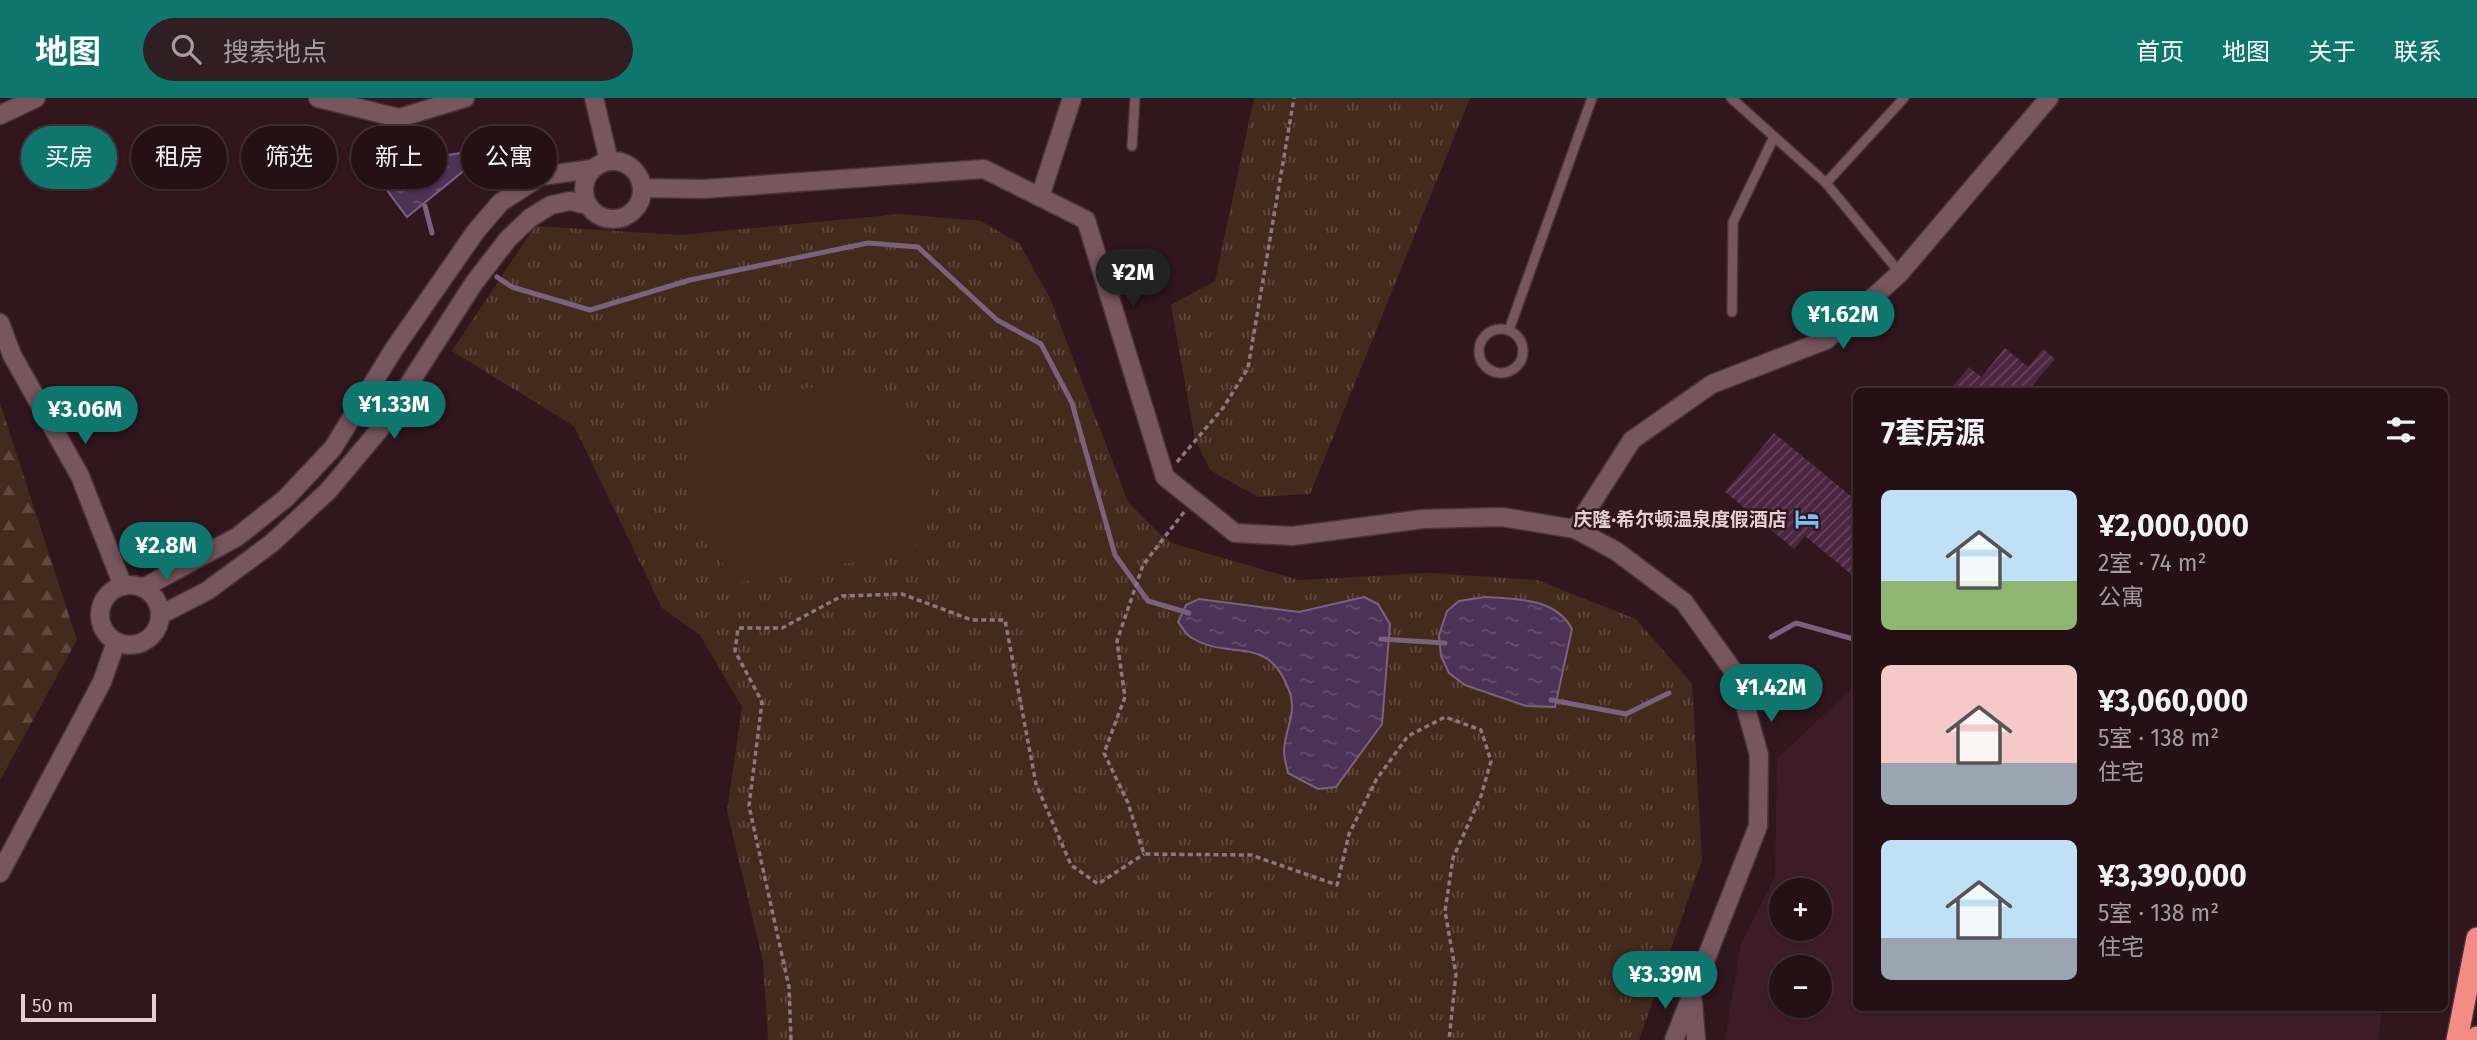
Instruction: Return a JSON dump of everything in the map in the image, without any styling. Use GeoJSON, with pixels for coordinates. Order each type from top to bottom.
{"type":"FeatureCollection","features":[{"type":"Feature","properties":{"kind":"highway"},"geometry":{"type":"LineString","coordinates":[[2457,1040],[2477,938]]}},
{"type":"Feature","properties":{"kind":"street"},"geometry":{"type":"LineString","coordinates":[[0,115],[36,98]]}},
{"type":"Feature","properties":{"kind":"street"},"geometry":{"type":"LineString","coordinates":[[318,98],[399,118],[465,98]]}},
{"type":"Feature","properties":{"kind":"street"},"geometry":{"type":"LineString","coordinates":[[594,98],[609,160]]}},
{"type":"Feature","properties":{"kind":"street"},"geometry":{"type":"LineString","coordinates":[[1040,197],[1072,98]]}},
{"type":"Feature","properties":{"kind":"street"},"geometry":{"type":"LineString","coordinates":[[1575,529],[1632,440],[1712,384],[1826,340],[1900,273],[2049,98]]}},
{"type":"Feature","properties":{"kind":"street"},"geometry":{"type":"LineString","coordinates":[[143,588],[156,599],[160,615],[159,625],[146,641],[126,645],[116,642],[108,636],[100,617],[106,598],[123,586],[143,588],[237,537],[286,498],[333,448],[394,349],[476,231],[501,202],[541,176],[592,169],[609,160],[619,161],[636,170],[643,188],[638,207],[622,218],[602,218],[587,205],[570,201],[551,205],[522,225],[474,283],[380,429],[328,491],[272,543],[229,575],[207,591],[160,615]]}},
{"type":"Feature","properties":{"kind":"street"},"geometry":{"type":"LineString","coordinates":[[587,205],[583,186],[592,169]]}},
{"type":"Feature","properties":{"kind":"street"},"geometry":{"type":"LineString","coordinates":[[643,188],[703,189],[984,169],[1086,220],[1165,477],[1235,533],[1293,536],[1423,519],[1502,517],[1575,529],[1616,551],[1684,602],[1737,676],[1759,755],[1758,826],[1674,1040]]}},
{"type":"Feature","properties":{"kind":"street"},"geometry":{"type":"LineString","coordinates":[[0,323],[12,355],[80,476],[123,586]]}},
{"type":"Feature","properties":{"kind":"street"},"geometry":{"type":"LineString","coordinates":[[0,873],[102,682],[116,642]]}},
{"type":"Feature","properties":{"kind":"street"},"geometry":{"type":"LineString","coordinates":[[1692,998],[1696,1040]]}},
{"type":"Feature","properties":{"kind":"lane"},"geometry":{"type":"LineString","coordinates":[[1132,146],[1135,98]]}},
{"type":"Feature","properties":{"kind":"lane"},"geometry":{"type":"LineString","coordinates":[[1509,330],[1592,98]]}},
{"type":"Feature","properties":{"kind":"lane"},"geometry":{"type":"LineString","coordinates":[[1731,98],[1826,183],[1900,273]]}},
{"type":"Feature","properties":{"kind":"lane"},"geometry":{"type":"LineString","coordinates":[[1826,183],[1904,98]]}},
{"type":"Feature","properties":{"kind":"lane"},"geometry":{"type":"LineString","coordinates":[[1732,312],[1733,222],[1774,136]]}},
{"type":"Feature","properties":{"kind":"lane"},"geometry":{"type":"LineString","coordinates":[[1502,328],[1509,330],[1516,334],[1523,346],[1521,361],[1511,371],[1496,373],[1483,366],[1479,344],[1488,332],[1502,328]]}},
{"type":"Feature","properties":{"kind":"path"},"geometry":{"type":"LineString","coordinates":[[1165,477],[1223,408],[1248,368],[1294,98]]}},
{"type":"Feature","properties":{"kind":"path"},"geometry":{"type":"LineString","coordinates":[[1144,855],[1128,803],[1104,753],[1125,697],[1117,641],[1143,565],[1194,500]]}},
{"type":"Feature","properties":{"kind":"path"},"geometry":{"type":"LineString","coordinates":[[791,1040],[789,987],[749,806],[762,702],[735,651],[738,628],[782,628],[842,596],[902,594],[972,620],[1005,620],[1036,784],[1071,865],[1098,884],[1144,855],[1251,855],[1337,885],[1349,834],[1377,780],[1408,736],[1445,718],[1481,730],[1491,761],[1481,796],[1453,858],[1445,911],[1456,974],[1449,1040]]}},
{"type":"Feature","properties":{"kind":"shaded area"},"geometry":{"type":"Polygon","coordinates":[[[1853,687],[1853,1011],[2382,1011],[2378,1040],[1725,1040],[1741,944],[1769,888],[1769,941],[1832,941],[1832,878],[1774,878],[1777,759],[1853,687]]]}},
{"type":"Feature","properties":{"kind":"green space"},"geometry":{"type":"Polygon","coordinates":[[[1254,98],[1470,98],[1310,494],[1258,497],[1210,470],[1195,439],[1171,305],[1215,281],[1254,98]]]}},
{"type":"Feature","properties":{"kind":"green space"},"geometry":{"type":"Polygon","coordinates":[[[900,214],[981,221],[1019,243],[1050,298],[1128,502],[1159,533],[1175,544],[1299,580],[1429,573],[1537,580],[1636,619],[1692,684],[1702,860],[1639,1040],[768,1040],[763,961],[727,811],[742,707],[700,635],[662,608],[574,426],[452,351],[535,226],[680,235],[900,214]]]}},
{"type":"Feature","properties":{"kind":"green space"},"geometry":{"type":"Polygon","coordinates":[[[856,380],[904,402],[935,479],[915,551],[738,583],[688,520],[694,436],[735,401],[856,380]]]}},
{"type":"Feature","properties":{"kind":"green space"},"geometry":{"type":"Polygon","coordinates":[[[0,403],[77,640],[0,780],[0,403]]]}},
{"type":"Feature","properties":{"kind":"water"},"geometry":{"type":"Polygon","coordinates":[[[461,153],[461,173],[447,184],[447,155],[461,153]]]}},
{"type":"Feature","properties":{"kind":"water"},"geometry":{"type":"Polygon","coordinates":[[[386,189],[441,189],[407,217],[386,189]]]}},
{"type":"Feature","properties":{"kind":"water"},"geometry":{"type":"Polygon","coordinates":[[[1364,597],[1378,604],[1390,624],[1382,724],[1336,787],[1318,789],[1288,773],[1284,752],[1292,701],[1281,674],[1271,662],[1260,655],[1207,645],[1190,637],[1178,622],[1186,605],[1199,599],[1299,612],[1364,597]]]}},
{"type":"Feature","properties":{"kind":"water"},"geometry":{"type":"Polygon","coordinates":[[[1485,597],[1522,600],[1546,606],[1556,611],[1572,629],[1555,707],[1526,706],[1465,685],[1449,673],[1441,656],[1439,635],[1447,611],[1459,601],[1485,597]]]}},
{"type":"Feature","properties":{"kind":"building"},"geometry":{"type":"Polygon","coordinates":[[[2005,348],[2028,367],[2043,349],[2055,359],[2030,388],[1951,388],[1969,367],[1981,377],[2005,348]]]}},
{"type":"Feature","properties":{"kind":"building","name":"庆隆·希尔顿温泉度假酒店"},"geometry":{"type":"Polygon","coordinates":[[[1774,433],[1853,498],[1853,576],[1805,536],[1794,549],[1725,492],[1774,433]]]}},
{"type":"Feature","properties":{"kind":"waterway"},"geometry":{"type":"LineString","coordinates":[[425,206],[432,233]]}},
{"type":"Feature","properties":{"kind":"waterway"},"geometry":{"type":"LineString","coordinates":[[497,277],[512,287],[590,310],[690,280],[868,243],[918,247],[997,320],[1041,344],[1072,403],[1115,555],[1148,601],[1189,613]]}},
{"type":"Feature","properties":{"kind":"waterway"},"geometry":{"type":"LineString","coordinates":[[1771,637],[1796,623],[1853,639]]}},
{"type":"Feature","properties":{"kind":"waterway"},"geometry":{"type":"LineString","coordinates":[[1381,639],[1445,643]]}},
{"type":"Feature","properties":{"kind":"waterway"},"geometry":{"type":"LineString","coordinates":[[1551,700],[1626,714],[1669,693]]}},
{"type":"Feature","properties":{"kind":"place","name":"庆隆·希尔顿温泉度假酒店"},"geometry":{"type":"Point","coordinates":[1807,519]}}]}
